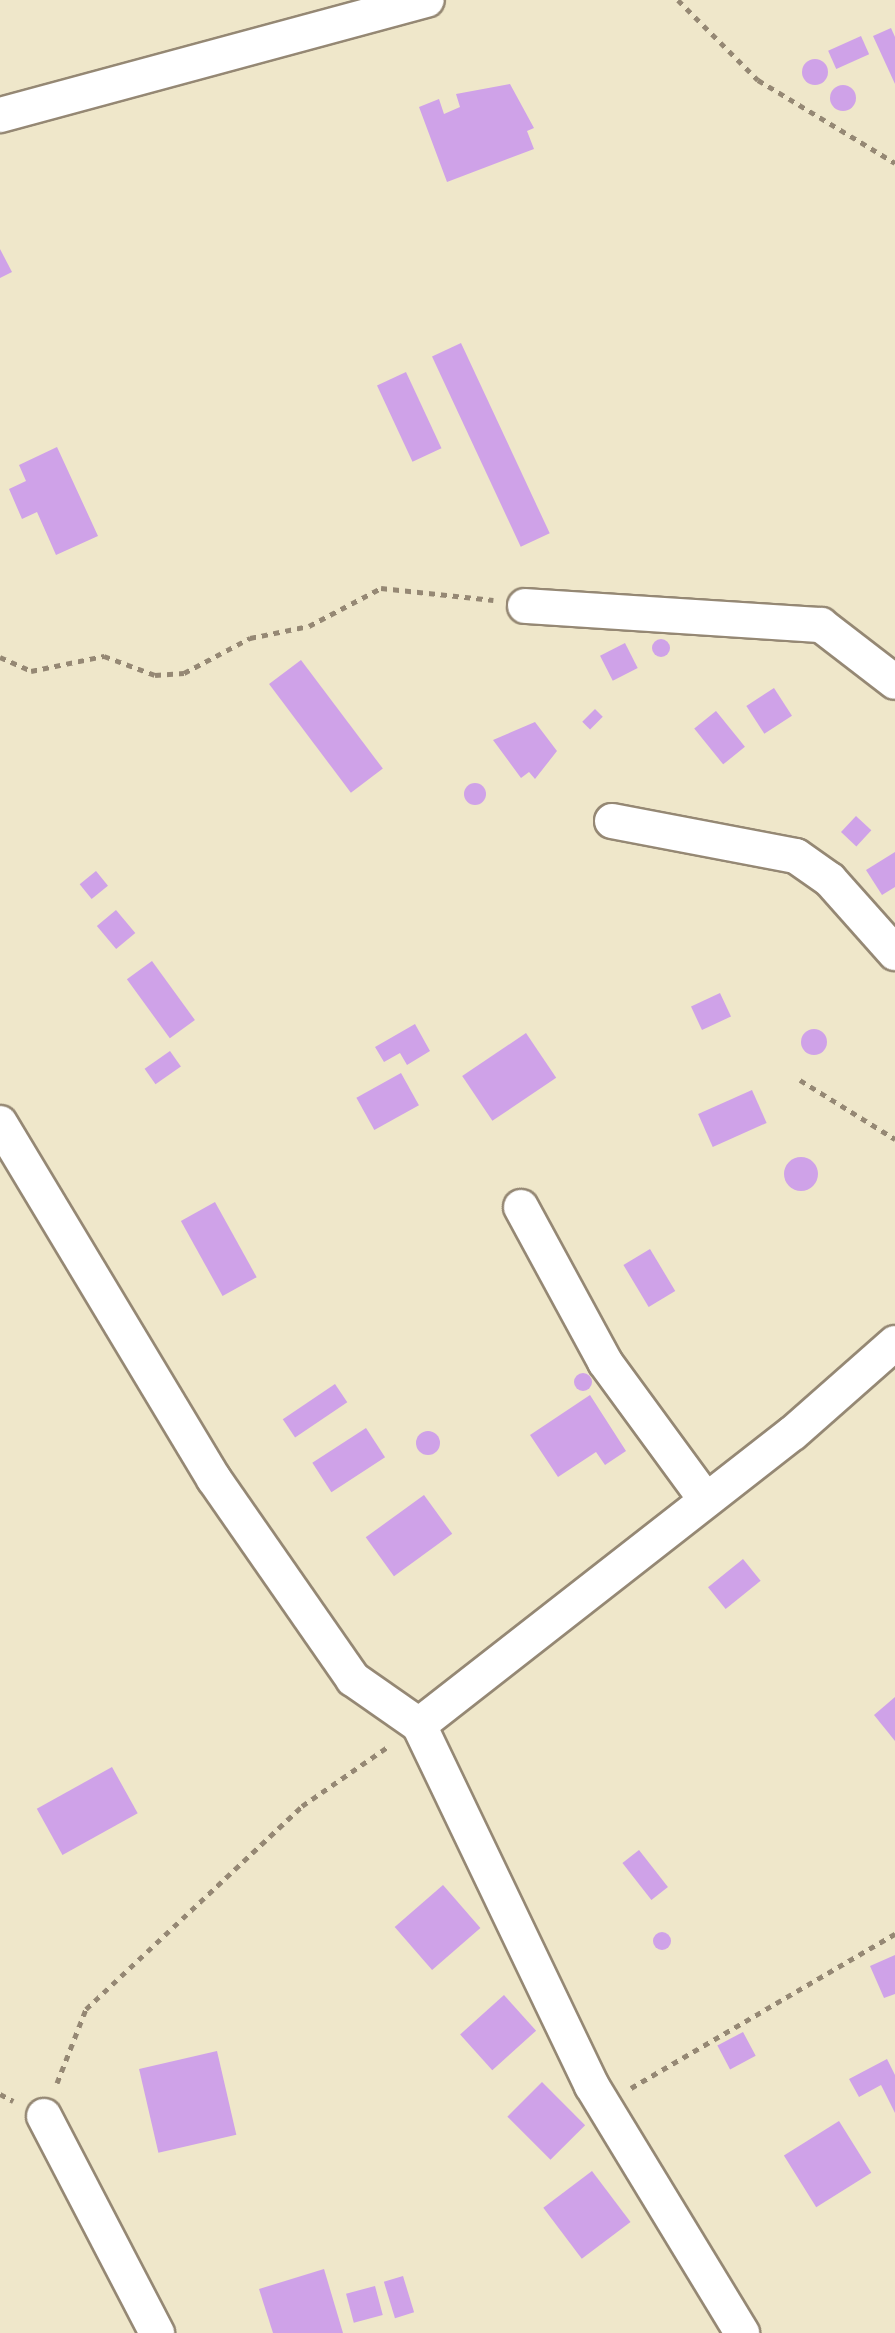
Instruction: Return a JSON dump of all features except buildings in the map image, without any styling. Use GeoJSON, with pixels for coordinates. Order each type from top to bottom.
{"type":"FeatureCollection","features":[{"type":"Feature","properties":{"kind":"street"},"geometry":{"type":"LineString","coordinates":[[0,115],[427,0]]}},
{"type":"Feature","properties":{"kind":"street"},"geometry":{"type":"LineString","coordinates":[[525,606],[821,625],[895,682]]}},
{"type":"Feature","properties":{"kind":"street"},"geometry":{"type":"LineString","coordinates":[[612,821],[718,835],[796,856],[830,880],[895,953]]}},
{"type":"Feature","properties":{"kind":"street"},"geometry":{"type":"LineString","coordinates":[[0,1123],[214,1479],[353,1679],[419,1725],[602,2104],[742,2333]]}},
{"type":"Feature","properties":{"kind":"street"},"geometry":{"type":"LineString","coordinates":[[521,1207],[605,1362],[706,1500]]}},
{"type":"Feature","properties":{"kind":"street"},"geometry":{"type":"LineString","coordinates":[[419,1725],[706,1500],[895,1343]]}},
{"type":"Feature","properties":{"kind":"street"},"geometry":{"type":"LineString","coordinates":[[44,2116],[157,2333]]}},
{"type":"Feature","properties":{"kind":"path"},"geometry":{"type":"LineString","coordinates":[[678,0],[758,80],[895,163]]}},
{"type":"Feature","properties":{"kind":"path"},"geometry":{"type":"LineString","coordinates":[[0,657],[31,671],[104,656],[155,675],[184,673],[250,638],[309,626],[381,588],[405,585],[525,606]]}},
{"type":"Feature","properties":{"kind":"path"},"geometry":{"type":"LineString","coordinates":[[800,1080],[895,1139]]}},
{"type":"Feature","properties":{"kind":"path"},"geometry":{"type":"LineString","coordinates":[[44,2116],[86,2009],[302,1806],[419,1725]]}},
{"type":"Feature","properties":{"kind":"path"},"geometry":{"type":"LineString","coordinates":[[602,2104],[895,1934]]}}]}
